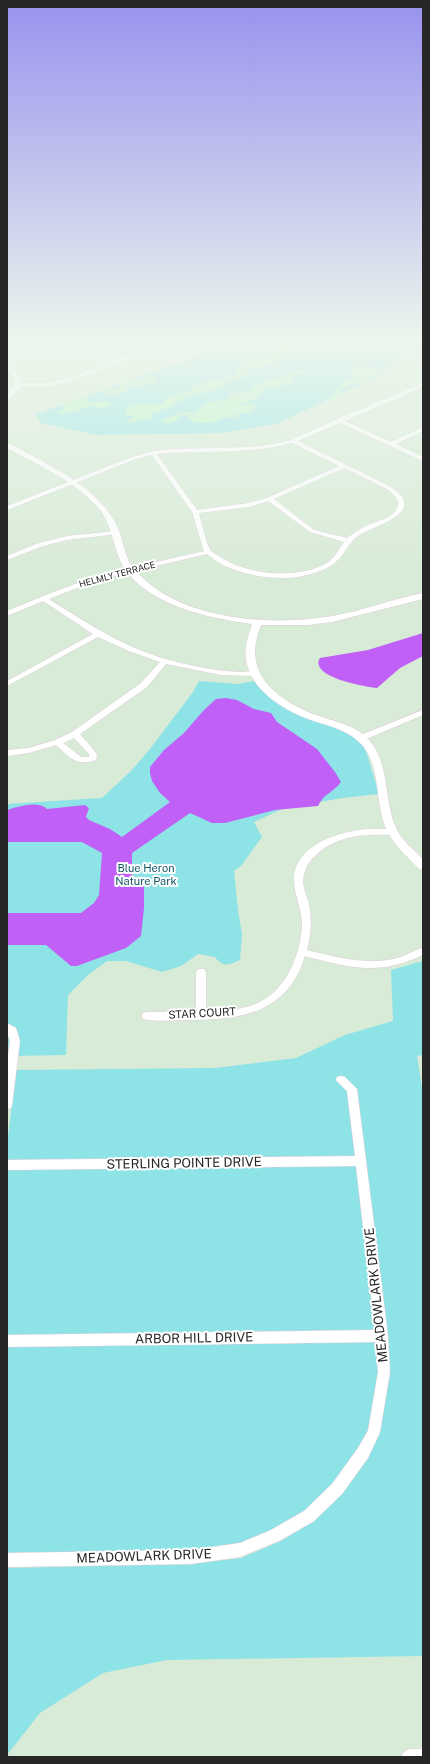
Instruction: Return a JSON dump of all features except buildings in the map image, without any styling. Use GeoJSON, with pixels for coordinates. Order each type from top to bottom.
{"type":"FeatureCollection","features":[{"type":"Feature","properties":{"kind":"street"},"geometry":{"type":"LineString","coordinates":[[7,508],[134,458],[153,453],[262,448],[293,441],[334,422]]}},
{"type":"Feature","properties":{"kind":"street"},"geometry":{"type":"LineString","coordinates":[[344,422],[423,459]]}},
{"type":"Feature","properties":{"kind":"street"},"geometry":{"type":"LineString","coordinates":[[392,444],[423,429]]}},
{"type":"Feature","properties":{"kind":"street"},"geometry":{"type":"LineString","coordinates":[[153,453],[195,512],[208,552],[231,566],[246,571],[274,575],[297,574],[322,568],[329,564],[336,558],[349,541],[366,528],[394,517],[399,511],[401,505],[400,499],[390,488],[293,441]]}},
{"type":"Feature","properties":{"kind":"street"},"geometry":{"type":"LineString","coordinates":[[7,445],[85,491],[104,510],[112,522],[124,559],[142,583],[160,596],[188,607],[217,617],[257,623],[298,623],[330,620],[390,603],[423,596]]}},
{"type":"Feature","properties":{"kind":"street"},"geometry":{"type":"LineString","coordinates":[[195,512],[249,505],[269,499],[344,466]]}},
{"type":"Feature","properties":{"kind":"street"},"geometry":{"type":"LineString","coordinates":[[269,499],[312,531],[349,541]]}},
{"type":"Feature","properties":{"kind":"street"},"geometry":{"type":"LineString","coordinates":[[7,558],[41,544],[67,538],[115,533]]}},
{"type":"Feature","properties":{"kind":"street","name":"HELMLY TERRACE"},"geometry":{"type":"LineString","coordinates":[[7,614],[43,598],[98,577],[208,552]]}},
{"type":"Feature","properties":{"kind":"street"},"geometry":{"type":"LineString","coordinates":[[43,598],[98,634],[137,652],[165,661],[208,670],[239,674],[256,674]]}},
{"type":"Feature","properties":{"kind":"street"},"geometry":{"type":"LineString","coordinates":[[257,623],[251,647],[251,662],[260,682],[273,695],[287,705],[310,716],[341,726],[361,738],[372,751],[378,766],[388,823],[392,832],[406,850],[423,866]]}},
{"type":"Feature","properties":{"kind":"street"},"geometry":{"type":"LineString","coordinates":[[7,684],[98,634]]}},
{"type":"Feature","properties":{"kind":"street"},"geometry":{"type":"LineString","coordinates":[[7,753],[29,750],[58,742],[75,734],[144,685],[165,661]]}},
{"type":"Feature","properties":{"kind":"street"},"geometry":{"type":"LineString","coordinates":[[361,738],[423,712]]}},
{"type":"Feature","properties":{"kind":"street"},"geometry":{"type":"LineString","coordinates":[[58,742],[76,759],[88,761],[93,758],[93,754],[75,734]]}},
{"type":"Feature","properties":{"kind":"street","name":"STAR COURT"},"geometry":{"type":"LineString","coordinates":[[147,1016],[201,1015],[241,1012],[264,1004],[279,993],[291,977],[302,952],[307,927],[299,878],[304,862],[315,849],[335,837],[357,832],[392,832]]}},
{"type":"Feature","properties":{"kind":"street"},"geometry":{"type":"LineString","coordinates":[[302,952],[354,964],[376,965],[400,961],[423,951]]}},
{"type":"Feature","properties":{"kind":"street"},"geometry":{"type":"LineString","coordinates":[[201,972],[201,1015]]}},
{"type":"Feature","properties":{"kind":"street"},"geometry":{"type":"LineString","coordinates":[[7,1027],[12,1031],[15,1041],[7,1105]]}},
{"type":"Feature","properties":{"kind":"street","name":"MEADOWLARK DRIVE"},"geometry":{"type":"LineString","coordinates":[[7,1560],[191,1557],[240,1550],[276,1535],[309,1516],[338,1489],[363,1453],[374,1432],[384,1372],[382,1336],[362,1161],[352,1089],[341,1080]]}},
{"type":"Feature","properties":{"kind":"street","name":"STERLING POINTE DRIVE"},"geometry":{"type":"LineString","coordinates":[[7,1165],[362,1161]]}},
{"type":"Feature","properties":{"kind":"street","name":"ARBOR HILL DRIVE"},"geometry":{"type":"LineString","coordinates":[[7,1341],[382,1336]]}},
{"type":"Feature","properties":{"kind":"street"},"geometry":{"type":"LineString","coordinates":[[409,1757],[423,1757]]}},
{"type":"Feature","properties":{"kind":"green space"},"geometry":{"type":"Polygon","coordinates":[[[280,422],[220,433],[96,435],[41,423],[280,422]]]}},
{"type":"Feature","properties":{"kind":"green space","name":"Blue Heron Nature Park"},"geometry":{"type":"Polygon","coordinates":[[[199,681],[238,684],[254,681],[264,692],[354,737],[365,747],[379,794],[342,798],[282,809],[254,822],[262,837],[241,866],[234,871],[242,934],[240,960],[224,964],[215,957],[198,954],[181,966],[162,972],[126,961],[107,961],[89,974],[68,995],[66,1055],[7,1056],[7,804],[102,798],[131,771],[150,749],[193,692],[199,681]]]}},
{"type":"Feature","properties":{"kind":"green space"},"geometry":{"type":"Polygon","coordinates":[[[423,961],[423,1055],[417,1056],[423,1094],[423,1656],[167,1660],[103,1673],[40,1713],[7,1755],[7,1568],[191,1564],[241,1558],[279,1542],[313,1522],[342,1493],[367,1458],[379,1436],[390,1374],[388,1341],[356,1089],[341,1075],[335,1080],[347,1091],[356,1156],[7,1160],[7,1145],[16,1070],[215,1068],[296,1058],[345,1035],[393,1021],[391,970],[423,961]]]}},
{"type":"Feature","properties":{"kind":"green space"},"geometry":{"type":"Polygon","coordinates":[[[357,1165],[376,1330],[7,1335],[7,1170],[357,1165]]]}},
{"type":"Feature","properties":{"kind":"green space"},"geometry":{"type":"Polygon","coordinates":[[[377,1342],[379,1372],[368,1429],[358,1449],[333,1484],[306,1510],[274,1529],[239,1543],[191,1550],[7,1553],[7,1347],[377,1342]]]}},
{"type":"Feature","properties":{"kind":"shaded area"},"geometry":{"type":"Polygon","coordinates":[[[423,633],[423,656],[400,668],[377,688],[362,686],[340,680],[322,671],[319,665],[320,658],[368,650],[423,633]]]}},
{"type":"Feature","properties":{"kind":"shaded area"},"geometry":{"type":"Polygon","coordinates":[[[226,698],[237,700],[254,709],[271,713],[277,722],[317,749],[341,782],[335,789],[323,798],[318,806],[275,810],[225,823],[212,823],[190,813],[132,853],[132,875],[134,878],[144,879],[144,908],[141,936],[126,948],[77,966],[71,966],[46,945],[7,945],[7,913],[81,913],[94,903],[99,895],[102,853],[82,842],[7,842],[7,810],[33,805],[43,806],[47,809],[85,805],[89,808],[86,817],[89,820],[110,829],[122,837],[170,802],[160,793],[152,781],[150,767],[164,750],[184,733],[216,699],[226,698]]]}}]}
